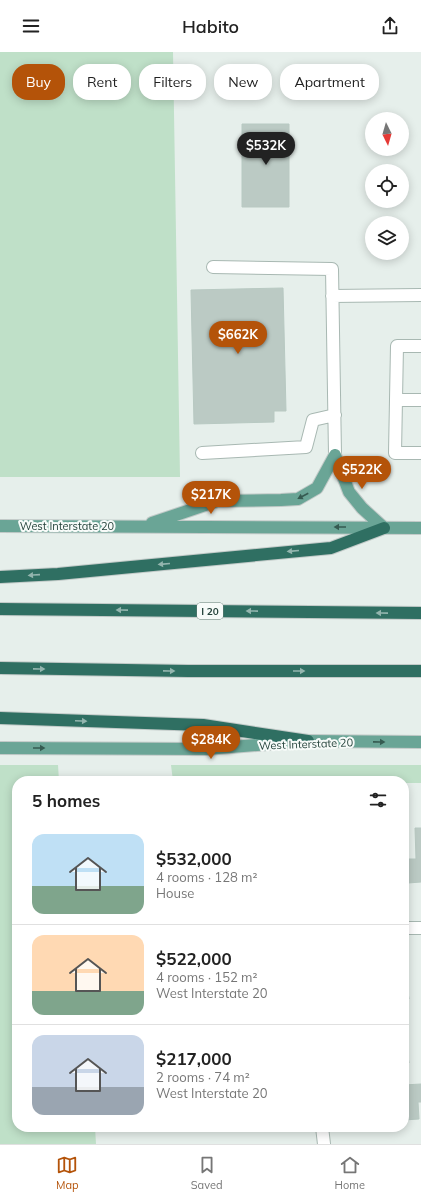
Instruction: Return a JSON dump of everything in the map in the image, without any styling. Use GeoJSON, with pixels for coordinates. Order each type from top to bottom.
{"type":"FeatureCollection","features":[{"type":"Feature","properties":{"kind":"highway"},"geometry":{"type":"LineString","coordinates":[[0,577],[58,574],[331,548],[384,528]]}},
{"type":"Feature","properties":{"kind":"highway","name":"I 20"},"geometry":{"type":"LineString","coordinates":[[0,609],[421,613]]}},
{"type":"Feature","properties":{"kind":"highway"},"geometry":{"type":"LineString","coordinates":[[0,668],[188,671],[421,671]]}},
{"type":"Feature","properties":{"kind":"highway"},"geometry":{"type":"LineString","coordinates":[[0,718],[203,726],[308,741]]}},
{"type":"Feature","properties":{"kind":"main road"},"geometry":{"type":"LineString","coordinates":[[143,527],[217,501],[298,499],[317,488],[335,455]]}},
{"type":"Feature","properties":{"kind":"main road"},"geometry":{"type":"LineString","coordinates":[[335,455],[349,492],[362,508],[384,528]]}},
{"type":"Feature","properties":{"kind":"main road","name":"West Interstate 20"},"geometry":{"type":"LineString","coordinates":[[0,526],[421,528]]}},
{"type":"Feature","properties":{"kind":"main road","name":"West Interstate 20"},"geometry":{"type":"LineString","coordinates":[[0,748],[206,749],[308,741],[421,742]]}},
{"type":"Feature","properties":{"kind":"street"},"geometry":{"type":"LineString","coordinates":[[213,267],[332,270],[336,415],[335,455]]}},
{"type":"Feature","properties":{"kind":"street"},"geometry":{"type":"LineString","coordinates":[[332,296],[421,295]]}},
{"type":"Feature","properties":{"kind":"street"},"geometry":{"type":"LineString","coordinates":[[421,346],[397,346],[395,453],[421,453]]}},
{"type":"Feature","properties":{"kind":"street"},"geometry":{"type":"LineString","coordinates":[[396,400],[421,400]]}},
{"type":"Feature","properties":{"kind":"street"},"geometry":{"type":"LineString","coordinates":[[202,453],[306,447],[313,420],[336,415]]}},
{"type":"Feature","properties":{"kind":"street"},"geometry":{"type":"LineString","coordinates":[[409,928],[421,928]]}},
{"type":"Feature","properties":{"kind":"street"},"geometry":{"type":"LineString","coordinates":[[323,1132],[324,1144]]}},
{"type":"Feature","properties":{"kind":"green space"},"geometry":{"type":"Polygon","coordinates":[[[0,52],[173,52],[173,64],[139,64],[139,100],[174,100],[180,477],[0,477],[0,52]]]}},
{"type":"Feature","properties":{"kind":"green space"},"geometry":{"type":"Polygon","coordinates":[[[0,765],[58,765],[59,776],[12,776],[12,1132],[95,1132],[96,1144],[0,1144],[0,765]]]}},
{"type":"Feature","properties":{"kind":"green space"},"geometry":{"type":"Polygon","coordinates":[[[171,765],[421,765],[421,783],[409,783],[409,776],[172,776],[171,765]]]}},
{"type":"Feature","properties":{"kind":"building"},"geometry":{"type":"Polygon","coordinates":[[[242,124],[289,124],[289,207],[242,207],[242,124]]]}},
{"type":"Feature","properties":{"kind":"building"},"geometry":{"type":"Polygon","coordinates":[[[283,288],[286,411],[274,411],[274,422],[194,424],[191,290],[283,288]]]}},
{"type":"Feature","properties":{"kind":"building"},"geometry":{"type":"Polygon","coordinates":[[[415,828],[421,828],[421,882],[409,883],[409,859],[416,859],[415,828]]]}},
{"type":"Feature","properties":{"kind":"building"},"geometry":{"type":"Polygon","coordinates":[[[421,1084],[421,1102],[418,1102],[419,1119],[409,1120],[409,1085],[421,1084]]]}}]}
